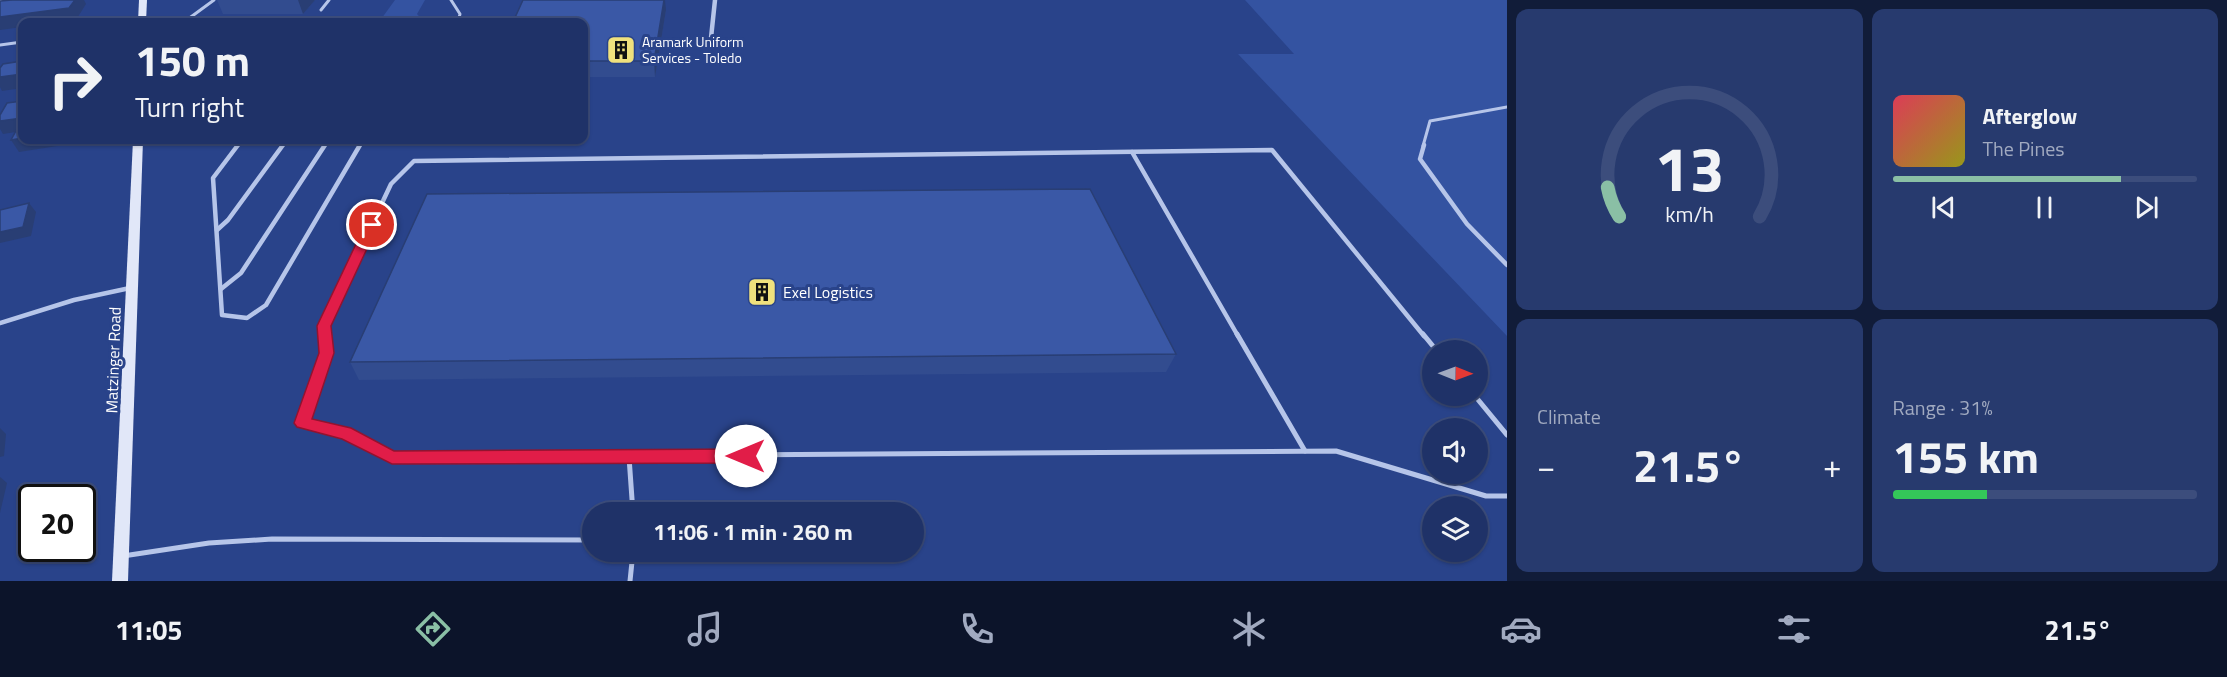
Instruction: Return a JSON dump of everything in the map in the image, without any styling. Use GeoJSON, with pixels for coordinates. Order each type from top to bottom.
{"type":"FeatureCollection","features":[{"type":"Feature","properties":{"kind":"street"},"geometry":{"type":"LineString","coordinates":[[142,18],[143,0]]}},
{"type":"Feature","properties":{"kind":"street"},"geometry":{"type":"LineString","coordinates":[[711,38],[715,0]]}},
{"type":"Feature","properties":{"kind":"street","name":"Matzinger Road"},"geometry":{"type":"LineString","coordinates":[[120,581],[138,144]]}},
{"type":"Feature","properties":{"kind":"lane"},"geometry":{"type":"LineString","coordinates":[[0,1],[10,0]]}},
{"type":"Feature","properties":{"kind":"lane"},"geometry":{"type":"LineString","coordinates":[[189,18],[214,0]]}},
{"type":"Feature","properties":{"kind":"lane"},"geometry":{"type":"LineString","coordinates":[[321,10],[329,0]]}},
{"type":"Feature","properties":{"kind":"lane"},"geometry":{"type":"LineString","coordinates":[[452,0],[460,14],[459,18]]}},
{"type":"Feature","properties":{"kind":"lane"},"geometry":{"type":"LineString","coordinates":[[0,45],[18,43]]}},
{"type":"Feature","properties":{"kind":"lane"},"geometry":{"type":"LineString","coordinates":[[1507,107],[1430,121],[1420,159],[1467,224],[1507,265]]}},
{"type":"Feature","properties":{"kind":"lane"},"geometry":{"type":"LineString","coordinates":[[239,144],[213,178],[222,315],[247,318],[266,305],[361,144]]}},
{"type":"Feature","properties":{"kind":"lane"},"geometry":{"type":"LineString","coordinates":[[217,230],[228,220],[284,144]]}},
{"type":"Feature","properties":{"kind":"lane"},"geometry":{"type":"LineString","coordinates":[[220,289],[241,273],[325,144]]}},
{"type":"Feature","properties":{"kind":"lane"},"geometry":{"type":"LineString","coordinates":[[1428,340],[1272,150],[414,161],[391,184],[324,326],[326,353],[302,423],[346,433],[392,458],[1336,451],[1486,496],[1507,496]]}},
{"type":"Feature","properties":{"kind":"lane"},"geometry":{"type":"LineString","coordinates":[[1132,152],[1305,452]]}},
{"type":"Feature","properties":{"kind":"lane"},"geometry":{"type":"LineString","coordinates":[[0,323],[64,303],[132,288]]}},
{"type":"Feature","properties":{"kind":"lane"},"geometry":{"type":"LineString","coordinates":[[1483,406],[1507,435]]}},
{"type":"Feature","properties":{"kind":"lane"},"geometry":{"type":"LineString","coordinates":[[629,457],[632,502]]}},
{"type":"Feature","properties":{"kind":"lane"},"geometry":{"type":"LineString","coordinates":[[121,557],[209,543],[272,538],[582,540]]}},
{"type":"Feature","properties":{"kind":"lane"},"geometry":{"type":"LineString","coordinates":[[630,581],[632,562]]}},
{"type":"Feature","properties":{"kind":"shaded area"},"geometry":{"type":"Polygon","coordinates":[[[395,0],[425,0],[417,14],[420,18],[382,18],[395,0]]]}},
{"type":"Feature","properties":{"kind":"shaded area"},"geometry":{"type":"Polygon","coordinates":[[[1245,0],[1507,0],[1507,336],[1238,54],[1294,54],[1245,0]]]}},
{"type":"Feature","properties":{"kind":"building"},"geometry":{"type":"Polygon","coordinates":[[[75,0],[69,8],[0,17],[0,1],[75,0]]]}},
{"type":"Feature","properties":{"kind":"building","name":"Aramark Uniform Services - Toledo"},"geometry":{"type":"Polygon","coordinates":[[[523,0],[664,0],[654,61],[588,61],[588,18],[515,18],[523,0]]]}},
{"type":"Feature","properties":{"kind":"building"},"geometry":{"type":"Polygon","coordinates":[[[18,62],[18,75],[0,77],[0,68],[3,64],[18,62]]]}},
{"type":"Feature","properties":{"kind":"building"},"geometry":{"type":"Polygon","coordinates":[[[18,102],[18,119],[0,121],[0,115],[7,103],[18,102]]]}},
{"type":"Feature","properties":{"kind":"building"},"geometry":{"type":"Polygon","coordinates":[[[18,127],[18,139],[11,140],[18,127]]]}},
{"type":"Feature","properties":{"kind":"building","name":"Exel Logistics"},"geometry":{"type":"Polygon","coordinates":[[[1090,189],[1176,354],[350,362],[427,194],[1090,189]]]}},
{"type":"Feature","properties":{"kind":"building"},"geometry":{"type":"Polygon","coordinates":[[[29,203],[23,227],[0,232],[0,210],[29,203]]]}},
{"type":"Feature","properties":{"kind":"place","name":"Aramark Uniform Services - Toledo"},"geometry":{"type":"Point","coordinates":[621,50]}},
{"type":"Feature","properties":{"kind":"place","name":"Exel Logistics"},"geometry":{"type":"Point","coordinates":[762,292]}},
{"type":"Feature","properties":{"kind":"route"},"geometry":{"type":"LineString","coordinates":[[372,225],[324,326],[326,353],[302,423],[346,433],[392,458],[746,456]]}}]}
